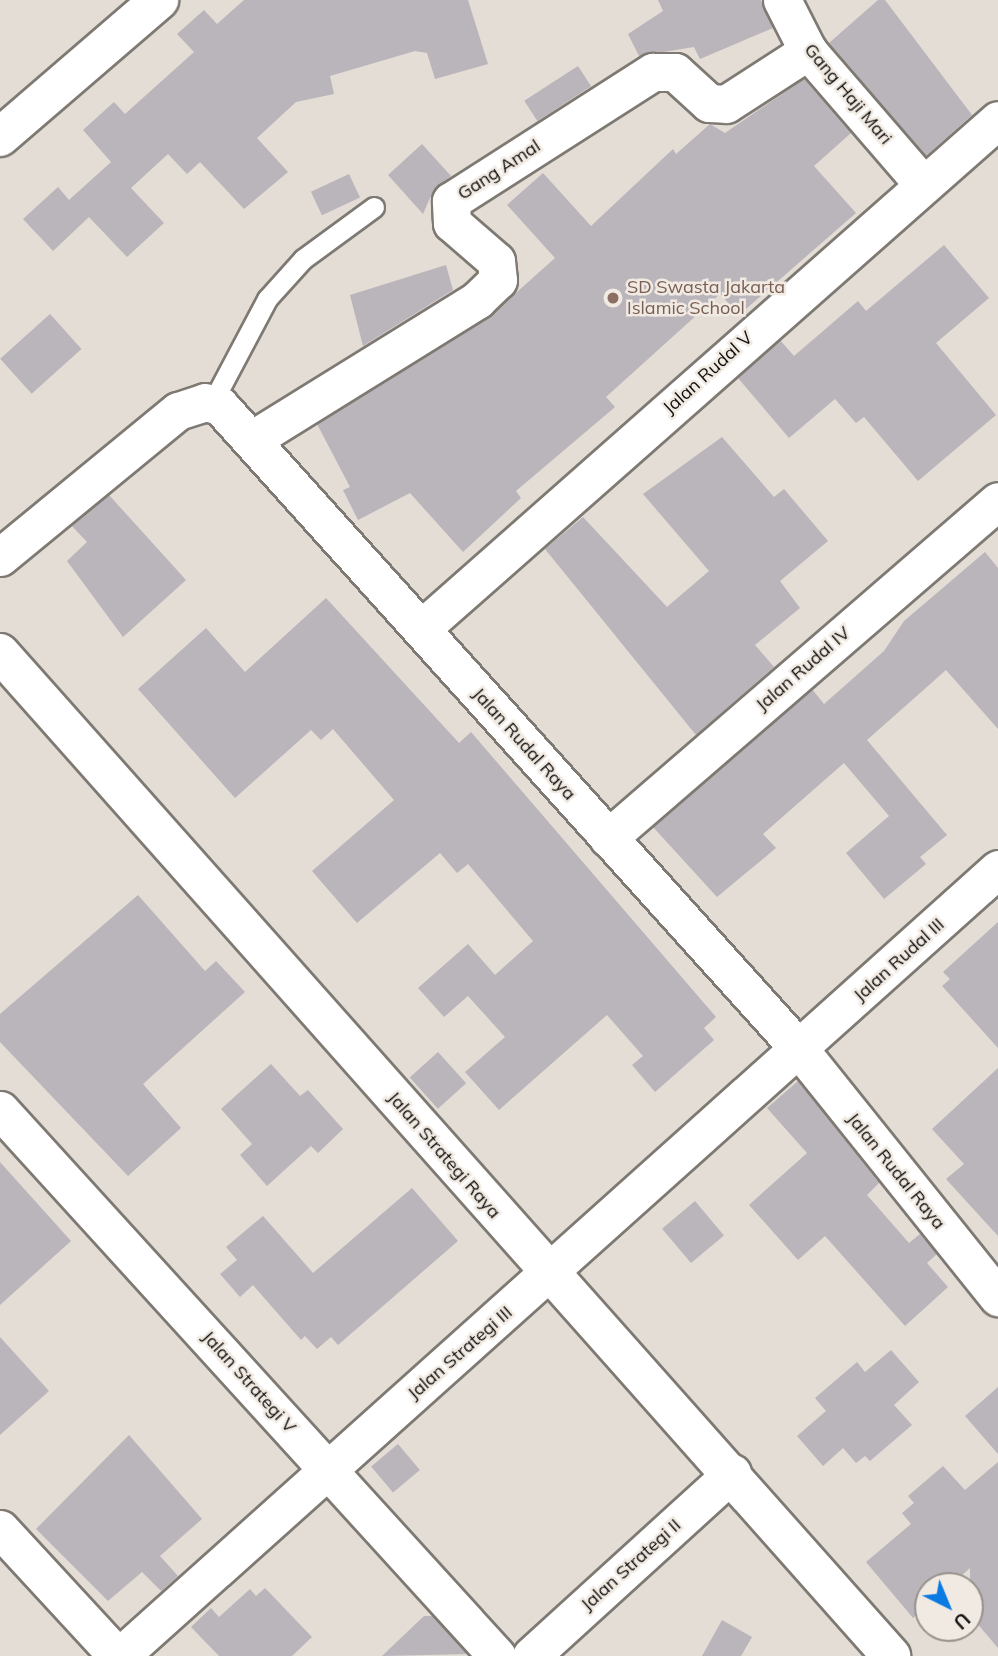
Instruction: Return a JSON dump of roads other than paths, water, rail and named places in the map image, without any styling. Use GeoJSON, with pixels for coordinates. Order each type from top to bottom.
{"type":"FeatureCollection","features":[{"type":"Feature","properties":{"kind":"street"},"geometry":{"type":"LineString","coordinates":[[0,137],[159,0]]}},
{"type":"Feature","properties":{"kind":"street","name":"Gang Haji Mari"},"geometry":{"type":"LineString","coordinates":[[782,0],[808,51],[922,183]]}},
{"type":"Feature","properties":{"kind":"street","name":"Gang Amal"},"geometry":{"type":"LineString","coordinates":[[253,439],[477,300],[498,280],[496,261],[452,223],[446,211],[451,201],[653,72],[675,72],[709,103],[726,104],[808,51]]}},
{"type":"Feature","properties":{"kind":"street","name":"Jalan Rudal V"},"geometry":{"type":"LineString","coordinates":[[421,629],[922,183],[998,120]]}},
{"type":"Feature","properties":{"kind":"street"},"geometry":{"type":"LineString","coordinates":[[0,557],[178,411],[212,403]]}},
{"type":"Feature","properties":{"kind":"street","name":"Jalan Rudal Raya"},"geometry":{"type":"LineString","coordinates":[[212,403],[253,439],[800,1050],[993,1281]]}},
{"type":"Feature","properties":{"kind":"street","name":"Jalan Rudal IV"},"geometry":{"type":"LineString","coordinates":[[608,838],[998,501]]}},
{"type":"Feature","properties":{"kind":"street","name":"Jalan Strategi Raya"},"geometry":{"type":"LineString","coordinates":[[0,653],[563,1263],[728,1477],[891,1656]]}},
{"type":"Feature","properties":{"kind":"street","name":"Jalan Rudal III"},"geometry":{"type":"LineString","coordinates":[[800,1050],[998,870]]}},
{"type":"Feature","properties":{"kind":"street","name":"Jalan Strategi III"},"geometry":{"type":"LineString","coordinates":[[118,1656],[800,1050]]}},
{"type":"Feature","properties":{"kind":"street","name":"Jalan Strategi V"},"geometry":{"type":"LineString","coordinates":[[0,1110],[497,1656]]}},
{"type":"Feature","properties":{"kind":"street","name":"Jalan Strategi II"},"geometry":{"type":"LineString","coordinates":[[531,1656],[728,1477]]}},
{"type":"Feature","properties":{"kind":"street"},"geometry":{"type":"LineString","coordinates":[[0,1529],[118,1656]]}},
{"type":"Feature","properties":{"kind":"lane"},"geometry":{"type":"LineString","coordinates":[[212,403],[267,299],[303,259],[374,207]]}},
{"type":"Feature","properties":{"kind":"place","name":"SD Swasta Jakarta Islamic School"},"geometry":{"type":"Point","coordinates":[613,298]}}]}
